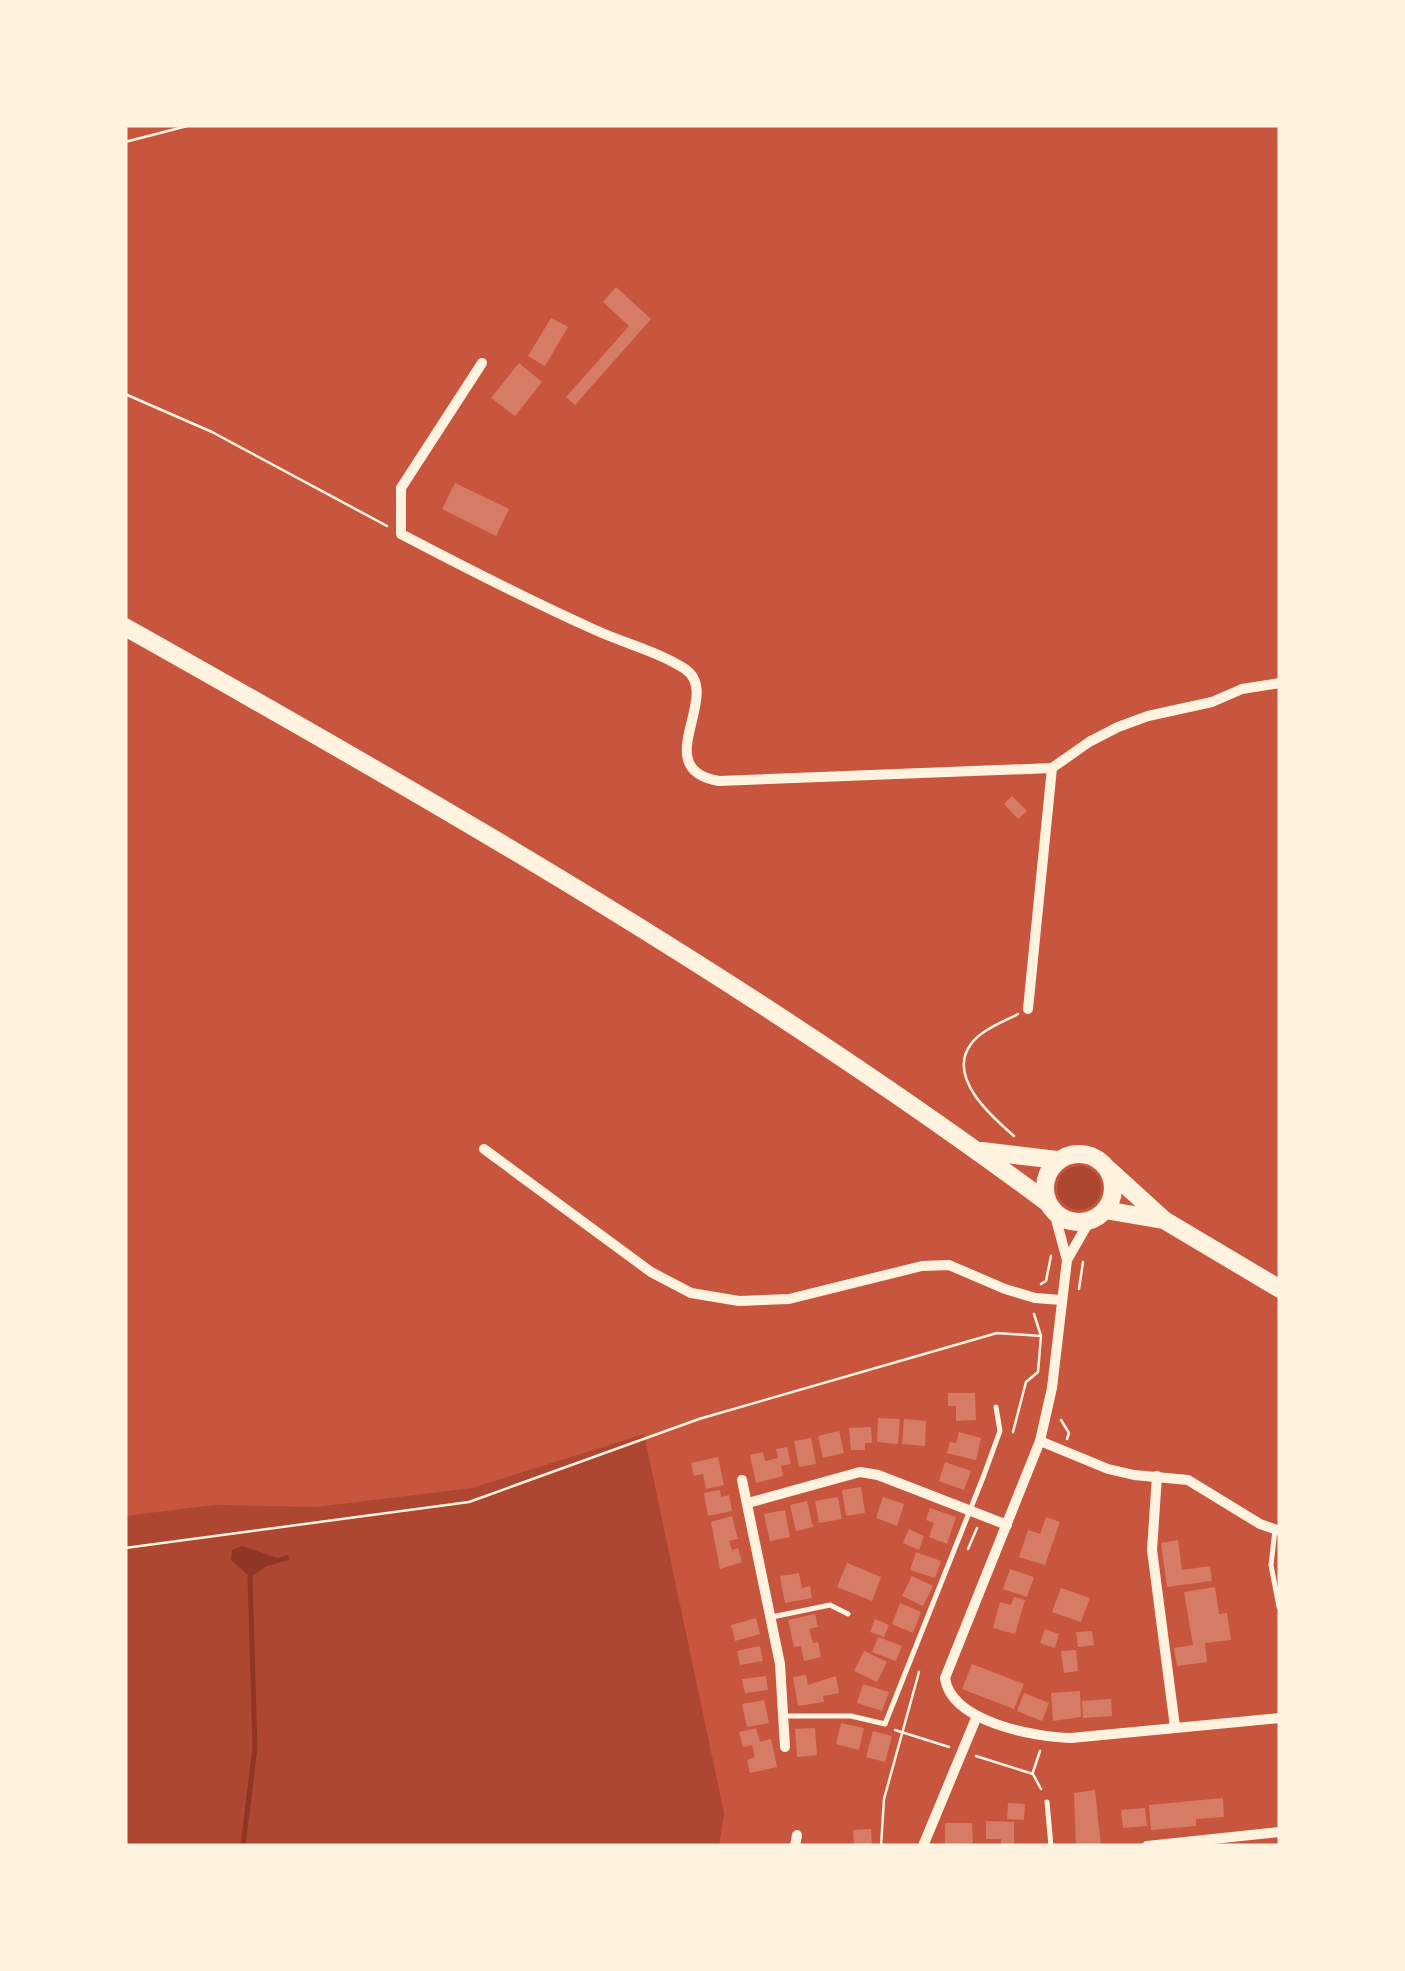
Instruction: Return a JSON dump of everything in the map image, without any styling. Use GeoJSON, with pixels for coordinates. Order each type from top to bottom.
{"type":"FeatureCollection","features":[{"type":"Feature","properties":{"kind":"main road"},"geometry":{"type":"LineString","coordinates":[[125,627],[605,904],[882,1082],[1071,1222],[1098,1215],[1164,1220]]}},
{"type":"Feature","properties":{"kind":"main road"},"geometry":{"type":"LineString","coordinates":[[976,1151],[1058,1160],[1079,1153],[1090,1155],[1164,1220],[1280,1289]]}},
{"type":"Feature","properties":{"kind":"main road"},"geometry":{"type":"LineString","coordinates":[[1051,1207],[1045,1180],[1058,1160]]}},
{"type":"Feature","properties":{"kind":"main road"},"geometry":{"type":"LineString","coordinates":[[1098,1215],[1114,1190],[1108,1168]]}},
{"type":"Feature","properties":{"kind":"street"},"geometry":{"type":"LineString","coordinates":[[482,363],[401,488],[401,534],[594,630],[673,661],[692,674],[699,688],[686,744],[694,770],[706,778],[719,781],[1052,768],[1089,742],[1148,716],[1280,682]]}},
{"type":"Feature","properties":{"kind":"street"},"geometry":{"type":"LineString","coordinates":[[1028,1009],[1052,768]]}},
{"type":"Feature","properties":{"kind":"street"},"geometry":{"type":"LineString","coordinates":[[484,1149],[651,1272],[691,1293],[738,1301],[790,1299],[922,1266],[949,1264],[1005,1289],[1060,1300]]}},
{"type":"Feature","properties":{"kind":"street"},"geometry":{"type":"LineString","coordinates":[[1051,1207],[1067,1260]]}},
{"type":"Feature","properties":{"kind":"street"},"geometry":{"type":"LineString","coordinates":[[1098,1215],[1067,1260],[1052,1388],[1040,1440],[945,1678],[947,1690],[977,1716],[1044,1737],[1071,1738],[1280,1718]]}},
{"type":"Feature","properties":{"kind":"street"},"geometry":{"type":"LineString","coordinates":[[1040,1440],[1108,1468],[1134,1475],[1188,1480],[1278,1531]]}},
{"type":"Feature","properties":{"kind":"street"},"geometry":{"type":"LineString","coordinates":[[748,1504],[860,1472],[878,1475],[1007,1525]]}},
{"type":"Feature","properties":{"kind":"street"},"geometry":{"type":"LineString","coordinates":[[1157,1476],[1152,1550],[1175,1727]]}},
{"type":"Feature","properties":{"kind":"street"},"geometry":{"type":"LineString","coordinates":[[742,1480],[772,1617],[785,1716],[785,1747]]}},
{"type":"Feature","properties":{"kind":"street"},"geometry":{"type":"LineString","coordinates":[[923,1846],[977,1716]]}},
{"type":"Feature","properties":{"kind":"street"},"geometry":{"type":"LineString","coordinates":[[1147,1846],[1280,1832]]}},
{"type":"Feature","properties":{"kind":"lane"},"geometry":{"type":"LineString","coordinates":[[785,1716],[851,1716],[886,1724],[1000,1431],[996,1407]]}},
{"type":"Feature","properties":{"kind":"lane"},"geometry":{"type":"LineString","coordinates":[[1278,1531],[1271,1564],[1278,1607]]}},
{"type":"Feature","properties":{"kind":"lane"},"geometry":{"type":"LineString","coordinates":[[772,1617],[830,1604],[848,1614]]}},
{"type":"Feature","properties":{"kind":"lane"},"geometry":{"type":"LineString","coordinates":[[1048,1802],[1050,1846]]}},
{"type":"Feature","properties":{"kind":"path"},"geometry":{"type":"LineString","coordinates":[[125,142],[191,125]]}},
{"type":"Feature","properties":{"kind":"path"},"geometry":{"type":"LineString","coordinates":[[125,394],[212,432],[401,534]]}},
{"type":"Feature","properties":{"kind":"path"},"geometry":{"type":"LineString","coordinates":[[1028,1009],[982,1034],[970,1045],[965,1067],[977,1100],[1032,1152],[1032,1158]]}},
{"type":"Feature","properties":{"kind":"path"},"geometry":{"type":"LineString","coordinates":[[125,1548],[468,1502],[699,1419],[998,1332],[1057,1338]]}},
{"type":"Feature","properties":{"kind":"path"},"geometry":{"type":"LineString","coordinates":[[1059,1417],[1069,1434],[1062,1450]]}},
{"type":"Feature","properties":{"kind":"path"},"geometry":{"type":"LineString","coordinates":[[1033,1774],[1044,1737]]}},
{"type":"Feature","properties":{"kind":"shaded area"},"geometry":{"type":"Polygon","coordinates":[[[1079,1166],[1094,1173],[1101,1188],[1094,1203],[1079,1210],[1064,1203],[1057,1188],[1064,1173],[1079,1166]]]}},
{"type":"Feature","properties":{"kind":"shaded area"},"geometry":{"type":"Polygon","coordinates":[[[644,1434],[724,1813],[719,1846],[125,1846],[125,1516],[214,1505],[316,1507],[472,1488],[644,1434]]]}},
{"type":"Feature","properties":{"kind":"shaded area"},"geometry":{"type":"Polygon","coordinates":[[[242,1546],[277,1558],[288,1555],[289,1560],[267,1566],[250,1577],[231,1560],[232,1550],[242,1546]]]}},
{"type":"Feature","properties":{"kind":"building"},"geometry":{"type":"Polygon","coordinates":[[[616,287],[651,319],[575,405],[566,397],[629,326],[603,302],[616,287]]]}},
{"type":"Feature","properties":{"kind":"building"},"geometry":{"type":"Polygon","coordinates":[[[551,318],[568,327],[545,366],[528,356],[551,318]]]}},
{"type":"Feature","properties":{"kind":"building"},"geometry":{"type":"Polygon","coordinates":[[[519,363],[542,382],[515,416],[491,398],[519,363]]]}},
{"type":"Feature","properties":{"kind":"building"},"geometry":{"type":"Polygon","coordinates":[[[455,483],[509,509],[496,536],[442,509],[455,483]]]}},
{"type":"Feature","properties":{"kind":"building"},"geometry":{"type":"Polygon","coordinates":[[[1012,796],[1027,811],[1018,819],[1004,804],[1012,796]]]}},
{"type":"Feature","properties":{"kind":"building"},"geometry":{"type":"Polygon","coordinates":[[[948,1393],[975,1393],[976,1420],[956,1421],[956,1406],[948,1406],[948,1393]]]}},
{"type":"Feature","properties":{"kind":"building"},"geometry":{"type":"Polygon","coordinates":[[[878,1418],[900,1419],[898,1444],[877,1442],[878,1418]]]}},
{"type":"Feature","properties":{"kind":"building"},"geometry":{"type":"Polygon","coordinates":[[[904,1419],[926,1421],[925,1446],[902,1444],[904,1419]]]}},
{"type":"Feature","properties":{"kind":"building"},"geometry":{"type":"Polygon","coordinates":[[[871,1427],[872,1443],[865,1443],[865,1450],[851,1450],[849,1428],[871,1427]]]}},
{"type":"Feature","properties":{"kind":"building"},"geometry":{"type":"Polygon","coordinates":[[[839,1431],[844,1453],[823,1458],[818,1436],[839,1431]]]}},
{"type":"Feature","properties":{"kind":"building"},"geometry":{"type":"Polygon","coordinates":[[[959,1432],[981,1438],[976,1460],[947,1453],[959,1432]]]}},
{"type":"Feature","properties":{"kind":"building"},"geometry":{"type":"Polygon","coordinates":[[[811,1438],[816,1464],[799,1467],[794,1441],[811,1438]]]}},
{"type":"Feature","properties":{"kind":"building"},"geometry":{"type":"Polygon","coordinates":[[[787,1447],[791,1464],[781,1466],[783,1476],[756,1483],[750,1455],[763,1452],[765,1461],[778,1458],[776,1449],[787,1447]]]}},
{"type":"Feature","properties":{"kind":"building"},"geometry":{"type":"Polygon","coordinates":[[[718,1457],[724,1485],[706,1489],[703,1474],[694,1476],[691,1463],[718,1457]]]}},
{"type":"Feature","properties":{"kind":"building"},"geometry":{"type":"Polygon","coordinates":[[[945,1462],[971,1471],[964,1490],[939,1481],[945,1462]]]}},
{"type":"Feature","properties":{"kind":"building"},"geometry":{"type":"Polygon","coordinates":[[[861,1487],[865,1513],[846,1516],[842,1490],[861,1487]]]}},
{"type":"Feature","properties":{"kind":"building"},"geometry":{"type":"Polygon","coordinates":[[[720,1490],[721,1497],[729,1495],[732,1511],[708,1516],[704,1493],[720,1490]]]}},
{"type":"Feature","properties":{"kind":"building"},"geometry":{"type":"Polygon","coordinates":[[[838,1497],[842,1519],[819,1523],[815,1501],[838,1497]]]}},
{"type":"Feature","properties":{"kind":"building"},"geometry":{"type":"Polygon","coordinates":[[[883,1497],[904,1504],[897,1526],[876,1518],[883,1497]]]}},
{"type":"Feature","properties":{"kind":"building"},"geometry":{"type":"Polygon","coordinates":[[[807,1501],[813,1527],[796,1531],[790,1505],[807,1501]]]}},
{"type":"Feature","properties":{"kind":"building"},"geometry":{"type":"Polygon","coordinates":[[[930,1508],[956,1517],[947,1544],[929,1537],[934,1523],[926,1520],[930,1508]]]}},
{"type":"Feature","properties":{"kind":"building"},"geometry":{"type":"Polygon","coordinates":[[[785,1510],[790,1537],[770,1541],[764,1514],[785,1510]]]}},
{"type":"Feature","properties":{"kind":"building"},"geometry":{"type":"Polygon","coordinates":[[[732,1516],[738,1539],[729,1541],[732,1550],[738,1548],[742,1562],[720,1569],[711,1522],[732,1516]]]}},
{"type":"Feature","properties":{"kind":"building"},"geometry":{"type":"Polygon","coordinates":[[[1046,1517],[1060,1522],[1045,1565],[1019,1557],[1028,1530],[1040,1534],[1046,1517]]]}},
{"type":"Feature","properties":{"kind":"building"},"geometry":{"type":"Polygon","coordinates":[[[909,1529],[924,1536],[919,1550],[903,1543],[909,1529]]]}},
{"type":"Feature","properties":{"kind":"building"},"geometry":{"type":"Polygon","coordinates":[[[1178,1540],[1182,1570],[1210,1566],[1212,1581],[1167,1587],[1161,1543],[1178,1540]]]}},
{"type":"Feature","properties":{"kind":"building"},"geometry":{"type":"Polygon","coordinates":[[[916,1552],[941,1561],[935,1578],[910,1570],[916,1552]]]}},
{"type":"Feature","properties":{"kind":"building"},"geometry":{"type":"Polygon","coordinates":[[[847,1563],[881,1577],[872,1601],[837,1587],[847,1563]]]}},
{"type":"Feature","properties":{"kind":"building"},"geometry":{"type":"Polygon","coordinates":[[[1010,1569],[1034,1577],[1027,1597],[1003,1589],[1010,1569]]]}},
{"type":"Feature","properties":{"kind":"building"},"geometry":{"type":"Polygon","coordinates":[[[799,1573],[802,1588],[810,1586],[812,1598],[785,1603],[780,1576],[799,1573]]]}},
{"type":"Feature","properties":{"kind":"building"},"geometry":{"type":"Polygon","coordinates":[[[912,1576],[933,1586],[923,1606],[902,1596],[912,1576]]]}},
{"type":"Feature","properties":{"kind":"building"},"geometry":{"type":"Polygon","coordinates":[[[1215,1587],[1219,1614],[1227,1613],[1231,1640],[1205,1643],[1207,1662],[1177,1666],[1174,1648],[1193,1645],[1184,1592],[1215,1587]]]}},
{"type":"Feature","properties":{"kind":"building"},"geometry":{"type":"Polygon","coordinates":[[[1061,1588],[1090,1598],[1081,1622],[1052,1612],[1061,1588]]]}},
{"type":"Feature","properties":{"kind":"building"},"geometry":{"type":"Polygon","coordinates":[[[1014,1597],[1025,1600],[1015,1634],[993,1628],[1000,1602],[1011,1605],[1014,1597]]]}},
{"type":"Feature","properties":{"kind":"building"},"geometry":{"type":"Polygon","coordinates":[[[900,1603],[921,1612],[913,1633],[892,1624],[900,1603]]]}},
{"type":"Feature","properties":{"kind":"building"},"geometry":{"type":"Polygon","coordinates":[[[815,1614],[818,1627],[809,1629],[813,1643],[818,1642],[821,1657],[804,1661],[801,1646],[794,1647],[788,1620],[815,1614]]]}},
{"type":"Feature","properties":{"kind":"building"},"geometry":{"type":"Polygon","coordinates":[[[756,1618],[760,1634],[735,1641],[731,1625],[756,1618]]]}},
{"type":"Feature","properties":{"kind":"building"},"geometry":{"type":"Polygon","coordinates":[[[875,1619],[889,1625],[884,1637],[870,1632],[875,1619]]]}},
{"type":"Feature","properties":{"kind":"building"},"geometry":{"type":"Polygon","coordinates":[[[1045,1629],[1059,1634],[1055,1648],[1040,1643],[1045,1629]]]}},
{"type":"Feature","properties":{"kind":"building"},"geometry":{"type":"Polygon","coordinates":[[[1092,1631],[1094,1645],[1078,1647],[1076,1632],[1092,1631]]]}},
{"type":"Feature","properties":{"kind":"building"},"geometry":{"type":"Polygon","coordinates":[[[878,1637],[902,1646],[896,1661],[872,1652],[878,1637]]]}},
{"type":"Feature","properties":{"kind":"building"},"geometry":{"type":"Polygon","coordinates":[[[760,1646],[763,1661],[740,1665],[737,1651],[760,1646]]]}},
{"type":"Feature","properties":{"kind":"building"},"geometry":{"type":"Polygon","coordinates":[[[1076,1650],[1078,1671],[1064,1673],[1061,1651],[1076,1650]]]}},
{"type":"Feature","properties":{"kind":"building"},"geometry":{"type":"Polygon","coordinates":[[[864,1651],[887,1662],[877,1682],[854,1671],[864,1651]]]}},
{"type":"Feature","properties":{"kind":"building"},"geometry":{"type":"Polygon","coordinates":[[[972,1664],[1024,1684],[1014,1709],[962,1689],[972,1664]]]}},
{"type":"Feature","properties":{"kind":"building"},"geometry":{"type":"Polygon","coordinates":[[[806,1675],[808,1685],[836,1676],[839,1693],[823,1696],[824,1702],[798,1706],[793,1677],[806,1675]]]}},
{"type":"Feature","properties":{"kind":"building"},"geometry":{"type":"Polygon","coordinates":[[[766,1676],[768,1690],[745,1693],[742,1679],[766,1676]]]}},
{"type":"Feature","properties":{"kind":"building"},"geometry":{"type":"Polygon","coordinates":[[[863,1684],[889,1692],[882,1711],[857,1703],[863,1684]]]}},
{"type":"Feature","properties":{"kind":"building"},"geometry":{"type":"Polygon","coordinates":[[[1080,1691],[1081,1717],[1053,1721],[1051,1693],[1080,1691]]]}},
{"type":"Feature","properties":{"kind":"building"},"geometry":{"type":"Polygon","coordinates":[[[1024,1693],[1049,1703],[1042,1721],[1017,1711],[1024,1693]]]}},
{"type":"Feature","properties":{"kind":"building"},"geometry":{"type":"Polygon","coordinates":[[[1111,1699],[1112,1716],[1083,1718],[1082,1701],[1111,1699]]]}},
{"type":"Feature","properties":{"kind":"building"},"geometry":{"type":"Polygon","coordinates":[[[764,1700],[769,1723],[747,1727],[742,1704],[764,1700]]]}},
{"type":"Feature","properties":{"kind":"building"},"geometry":{"type":"Polygon","coordinates":[[[841,1723],[864,1728],[859,1750],[836,1744],[841,1723]]]}},
{"type":"Feature","properties":{"kind":"building"},"geometry":{"type":"Polygon","coordinates":[[[756,1728],[760,1742],[771,1739],[777,1767],[750,1773],[747,1760],[755,1757],[752,1745],[743,1747],[739,1732],[756,1728]]]}},
{"type":"Feature","properties":{"kind":"building"},"geometry":{"type":"Polygon","coordinates":[[[815,1728],[817,1755],[797,1757],[795,1729],[815,1728]]]}},
{"type":"Feature","properties":{"kind":"building"},"geometry":{"type":"Polygon","coordinates":[[[873,1731],[892,1736],[885,1762],[866,1757],[873,1731]]]}},
{"type":"Feature","properties":{"kind":"building"},"geometry":{"type":"Polygon","coordinates":[[[1095,1790],[1101,1846],[1076,1846],[1074,1793],[1095,1790]]]}},
{"type":"Feature","properties":{"kind":"building"},"geometry":{"type":"Polygon","coordinates":[[[1223,1798],[1224,1817],[1196,1819],[1196,1826],[1151,1830],[1149,1805],[1223,1798]]]}},
{"type":"Feature","properties":{"kind":"building"},"geometry":{"type":"Polygon","coordinates":[[[1008,1803],[1025,1804],[1024,1820],[1007,1819],[1008,1803]]]}},
{"type":"Feature","properties":{"kind":"building"},"geometry":{"type":"Polygon","coordinates":[[[1145,1808],[1147,1826],[1123,1828],[1121,1810],[1145,1808]]]}},
{"type":"Feature","properties":{"kind":"building"},"geometry":{"type":"Polygon","coordinates":[[[986,1821],[1014,1822],[1014,1846],[1001,1846],[1001,1839],[986,1839],[986,1821]]]}},
{"type":"Feature","properties":{"kind":"building"},"geometry":{"type":"Polygon","coordinates":[[[945,1823],[972,1823],[973,1843],[945,1846],[945,1823]]]}},
{"type":"Feature","properties":{"kind":"building"},"geometry":{"type":"Polygon","coordinates":[[[871,1829],[872,1846],[854,1846],[853,1830],[871,1829]]]}},
{"type":"Feature","properties":{"kind":"waterway"},"geometry":{"type":"LineString","coordinates":[[243,1846],[255,1747],[250,1577]]}}]}
